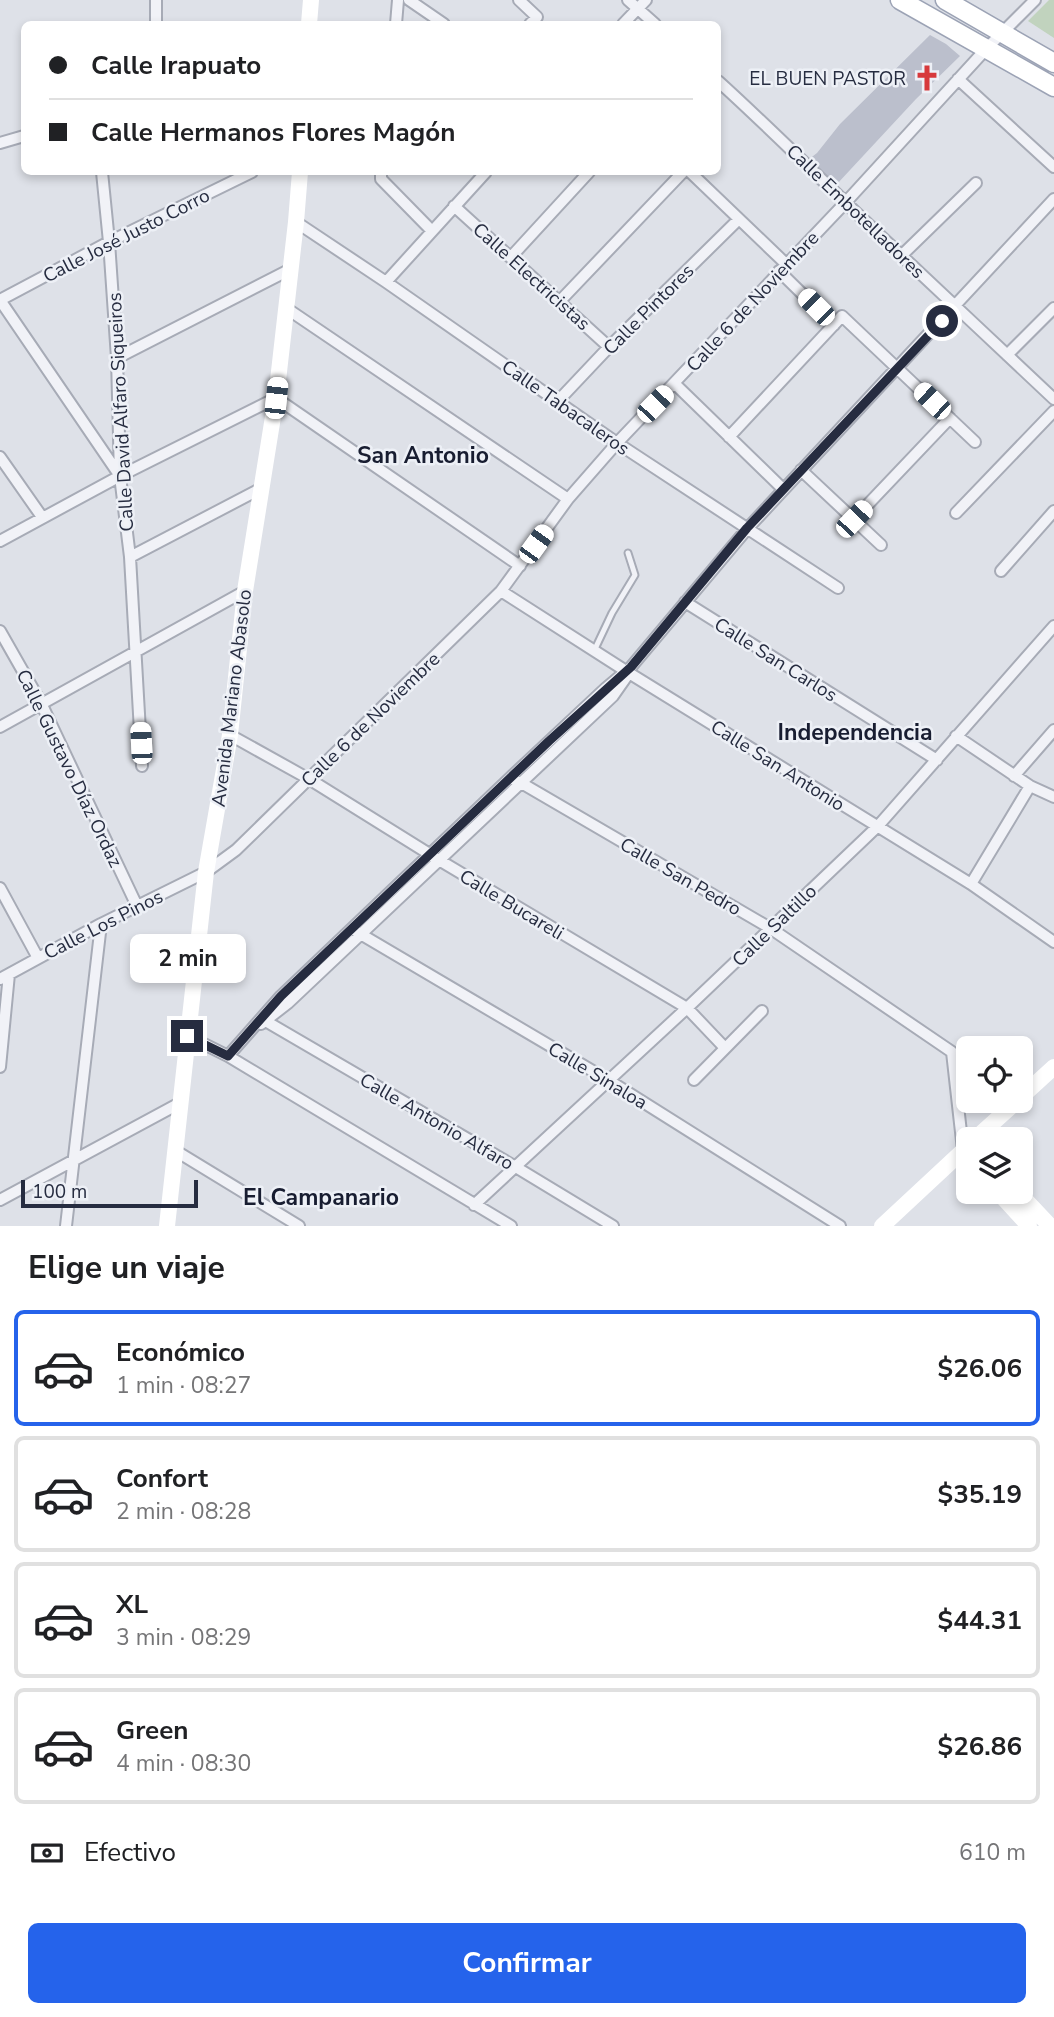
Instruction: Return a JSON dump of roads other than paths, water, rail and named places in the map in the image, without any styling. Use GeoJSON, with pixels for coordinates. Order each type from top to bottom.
{"type":"FeatureCollection","features":[{"type":"Feature","properties":{"kind":"main road"},"geometry":{"type":"LineString","coordinates":[[900,0],[1054,87]]}},
{"type":"Feature","properties":{"kind":"main road"},"geometry":{"type":"LineString","coordinates":[[945,0],[1054,63]]}},
{"type":"Feature","properties":{"kind":"street"},"geometry":{"type":"LineString","coordinates":[[156,0],[156,21]]}},
{"type":"Feature","properties":{"kind":"street"},"geometry":{"type":"LineString","coordinates":[[309,21],[311,0]]}},
{"type":"Feature","properties":{"kind":"street"},"geometry":{"type":"LineString","coordinates":[[396,21],[398,0]]}},
{"type":"Feature","properties":{"kind":"street"},"geometry":{"type":"LineString","coordinates":[[409,0],[440,21]]}},
{"type":"Feature","properties":{"kind":"street"},"geometry":{"type":"LineString","coordinates":[[519,0],[533,21]]}},
{"type":"Feature","properties":{"kind":"street"},"geometry":{"type":"LineString","coordinates":[[628,0],[651,21]]}},
{"type":"Feature","properties":{"kind":"street"},"geometry":{"type":"LineString","coordinates":[[626,21],[646,0]]}},
{"type":"Feature","properties":{"kind":"street","name":"Calle 6 de Noviembre"},"geometry":{"type":"LineString","coordinates":[[206,872],[236,850],[501,591],[568,499],[617,443],[1035,0]]}},
{"type":"Feature","properties":{"kind":"street"},"geometry":{"type":"LineString","coordinates":[[958,79],[1054,167]]}},
{"type":"Feature","properties":{"kind":"street","name":"Calle Embotelladores"},"geometry":{"type":"LineString","coordinates":[[721,84],[1054,399]]}},
{"type":"Feature","properties":{"kind":"street"},"geometry":{"type":"LineString","coordinates":[[0,143],[21,137]]}},
{"type":"Feature","properties":{"kind":"street","name":"Calle David Alfaro Siqueiros"},"geometry":{"type":"LineString","coordinates":[[102,175],[117,358],[120,476],[130,558],[142,766]]}},
{"type":"Feature","properties":{"kind":"street","name":"Calle José Justo Corro"},"geometry":{"type":"LineString","coordinates":[[0,300],[240,175]]}},
{"type":"Feature","properties":{"kind":"street","name":"Avenida Mariano Abasolo"},"geometry":{"type":"LineString","coordinates":[[167,1226],[206,872],[230,734],[245,591],[276,398],[300,175]]}},
{"type":"Feature","properties":{"kind":"street"},"geometry":{"type":"LineString","coordinates":[[384,175],[432,231]]}},
{"type":"Feature","properties":{"kind":"street"},"geometry":{"type":"LineString","coordinates":[[386,282],[483,175]]}},
{"type":"Feature","properties":{"kind":"street"},"geometry":{"type":"LineString","coordinates":[[511,257],[586,175]]}},
{"type":"Feature","properties":{"kind":"street"},"geometry":{"type":"LineString","coordinates":[[560,301],[680,175]]}},
{"type":"Feature","properties":{"kind":"street"},"geometry":{"type":"LineString","coordinates":[[693,175],[739,219],[834,325]]}},
{"type":"Feature","properties":{"kind":"street"},"geometry":{"type":"LineString","coordinates":[[901,256],[976,183]]}},
{"type":"Feature","properties":{"kind":"street"},"geometry":{"type":"LineString","coordinates":[[228,1056],[263,1020],[288,1003],[356,932],[516,780],[613,696],[628,671],[747,528],[1054,199]]}},
{"type":"Feature","properties":{"kind":"street","name":"Calle Electricistas"},"geometry":{"type":"LineString","coordinates":[[454,206],[609,347]]}},
{"type":"Feature","properties":{"kind":"street","name":"Calle Pintores"},"geometry":{"type":"LineString","coordinates":[[558,401],[739,219]]}},
{"type":"Feature","properties":{"kind":"street","name":"Calle Tabacaleros"},"geometry":{"type":"LineString","coordinates":[[296,222],[617,443],[838,588]]}},
{"type":"Feature","properties":{"kind":"street"},"geometry":{"type":"LineString","coordinates":[[117,358],[291,269]]}},
{"type":"Feature","properties":{"kind":"street"},"geometry":{"type":"LineString","coordinates":[[0,300],[120,476]]}},
{"type":"Feature","properties":{"kind":"street"},"geometry":{"type":"LineString","coordinates":[[286,308],[568,499]]}},
{"type":"Feature","properties":{"kind":"street"},"geometry":{"type":"LineString","coordinates":[[1007,355],[1054,308]]}},
{"type":"Feature","properties":{"kind":"street"},"geometry":{"type":"LineString","coordinates":[[729,437],[842,316],[975,442]]}},
{"type":"Feature","properties":{"kind":"street"},"geometry":{"type":"LineString","coordinates":[[675,384],[783,489]]}},
{"type":"Feature","properties":{"kind":"street"},"geometry":{"type":"LineString","coordinates":[[0,541],[120,476],[276,398],[520,566]]}},
{"type":"Feature","properties":{"kind":"street"},"geometry":{"type":"LineString","coordinates":[[956,513],[1054,411]]}},
{"type":"Feature","properties":{"kind":"street"},"geometry":{"type":"LineString","coordinates":[[854,519],[950,418]]}},
{"type":"Feature","properties":{"kind":"street"},"geometry":{"type":"LineString","coordinates":[[0,457],[42,517]]}},
{"type":"Feature","properties":{"kind":"street"},"geometry":{"type":"LineString","coordinates":[[801,470],[881,545]]}},
{"type":"Feature","properties":{"kind":"street"},"geometry":{"type":"LineString","coordinates":[[130,558],[262,488]]}},
{"type":"Feature","properties":{"kind":"street"},"geometry":{"type":"LineString","coordinates":[[1001,571],[1054,512]]}},
{"type":"Feature","properties":{"kind":"street"},"geometry":{"type":"LineString","coordinates":[[0,727],[245,591]]}},
{"type":"Feature","properties":{"kind":"street","name":"Calle San Antonio"},"geometry":{"type":"LineString","coordinates":[[501,591],[971,884],[1054,942]]}},
{"type":"Feature","properties":{"kind":"street","name":"Calle San Carlos"},"geometry":{"type":"LineString","coordinates":[[685,602],[937,760]]}},
{"type":"Feature","properties":{"kind":"street","name":"Calle Saltillo"},"geometry":{"type":"LineString","coordinates":[[474,1205],[878,826],[1054,626]]}},
{"type":"Feature","properties":{"kind":"street","name":"Calle Gustavo Díaz Ordaz"},"geometry":{"type":"LineString","coordinates":[[0,632],[41,703],[137,906]]}},
{"type":"Feature","properties":{"kind":"street"},"geometry":{"type":"LineString","coordinates":[[1014,775],[1054,730]]}},
{"type":"Feature","properties":{"kind":"street","name":"Calle Bucareli"},"geometry":{"type":"LineString","coordinates":[[230,734],[687,1008],[725,1048]]}},
{"type":"Feature","properties":{"kind":"street"},"geometry":{"type":"LineString","coordinates":[[956,736],[1030,786],[1054,797]]}},
{"type":"Feature","properties":{"kind":"street","name":"Calle San Pedro"},"geometry":{"type":"LineString","coordinates":[[516,780],[770,928],[952,1052],[964,1127]]}},
{"type":"Feature","properties":{"kind":"street"},"geometry":{"type":"LineString","coordinates":[[971,884],[1030,786]]}},
{"type":"Feature","properties":{"kind":"street","name":"Calle Los Pinos"},"geometry":{"type":"LineString","coordinates":[[4,977],[101,923],[206,872]]}},
{"type":"Feature","properties":{"kind":"street"},"geometry":{"type":"LineString","coordinates":[[0,888],[38,958]]}},
{"type":"Feature","properties":{"kind":"street"},"geometry":{"type":"LineString","coordinates":[[66,1226],[101,923]]}},
{"type":"Feature","properties":{"kind":"street","name":"Calle Sinaloa"},"geometry":{"type":"LineString","coordinates":[[356,932],[608,1080],[840,1226]]}},
{"type":"Feature","properties":{"kind":"street"},"geometry":{"type":"LineString","coordinates":[[0,1067],[4,977]]}},
{"type":"Feature","properties":{"kind":"street"},"geometry":{"type":"LineString","coordinates":[[694,1080],[762,1011]]}},
{"type":"Feature","properties":{"kind":"street","name":"Calle Antonio Alfaro"},"geometry":{"type":"LineString","coordinates":[[263,1020],[613,1226]]}},
{"type":"Feature","properties":{"kind":"street"},"geometry":{"type":"LineString","coordinates":[[187,1036],[228,1056],[510,1226]]}},
{"type":"Feature","properties":{"kind":"street"},"geometry":{"type":"LineString","coordinates":[[1033,1086],[1054,1067]]}},
{"type":"Feature","properties":{"kind":"street"},"geometry":{"type":"LineString","coordinates":[[0,1200],[180,1103]]}},
{"type":"Feature","properties":{"kind":"street"},"geometry":{"type":"LineString","coordinates":[[987,1127],[1003,1113]]}},
{"type":"Feature","properties":{"kind":"street"},"geometry":{"type":"LineString","coordinates":[[176,1151],[299,1226]]}},
{"type":"Feature","properties":{"kind":"street"},"geometry":{"type":"LineString","coordinates":[[882,1226],[956,1155]]}},
{"type":"Feature","properties":{"kind":"street"},"geometry":{"type":"LineString","coordinates":[[1009,1204],[1029,1226]]}},
{"type":"Feature","properties":{"kind":"street"},"geometry":{"type":"LineString","coordinates":[[1029,1204],[1050,1226]]}},
{"type":"Feature","properties":{"kind":"lane"},"geometry":{"type":"LineString","coordinates":[[594,651],[612,613],[635,575],[628,554]]}},
{"type":"Feature","properties":{"kind":"place","name":"EL BUEN PASTOR"},"geometry":{"type":"Point","coordinates":[927,78]}},
{"type":"Feature","properties":{"kind":"district","name":"San Antonio"},"geometry":{"type":"Point","coordinates":[423,455]}},
{"type":"Feature","properties":{"kind":"district","name":"Independencia"},"geometry":{"type":"Point","coordinates":[855,732]}},
{"type":"Feature","properties":{"kind":"district","name":"El Campanario"},"geometry":{"type":"Point","coordinates":[321,1197]}}]}
